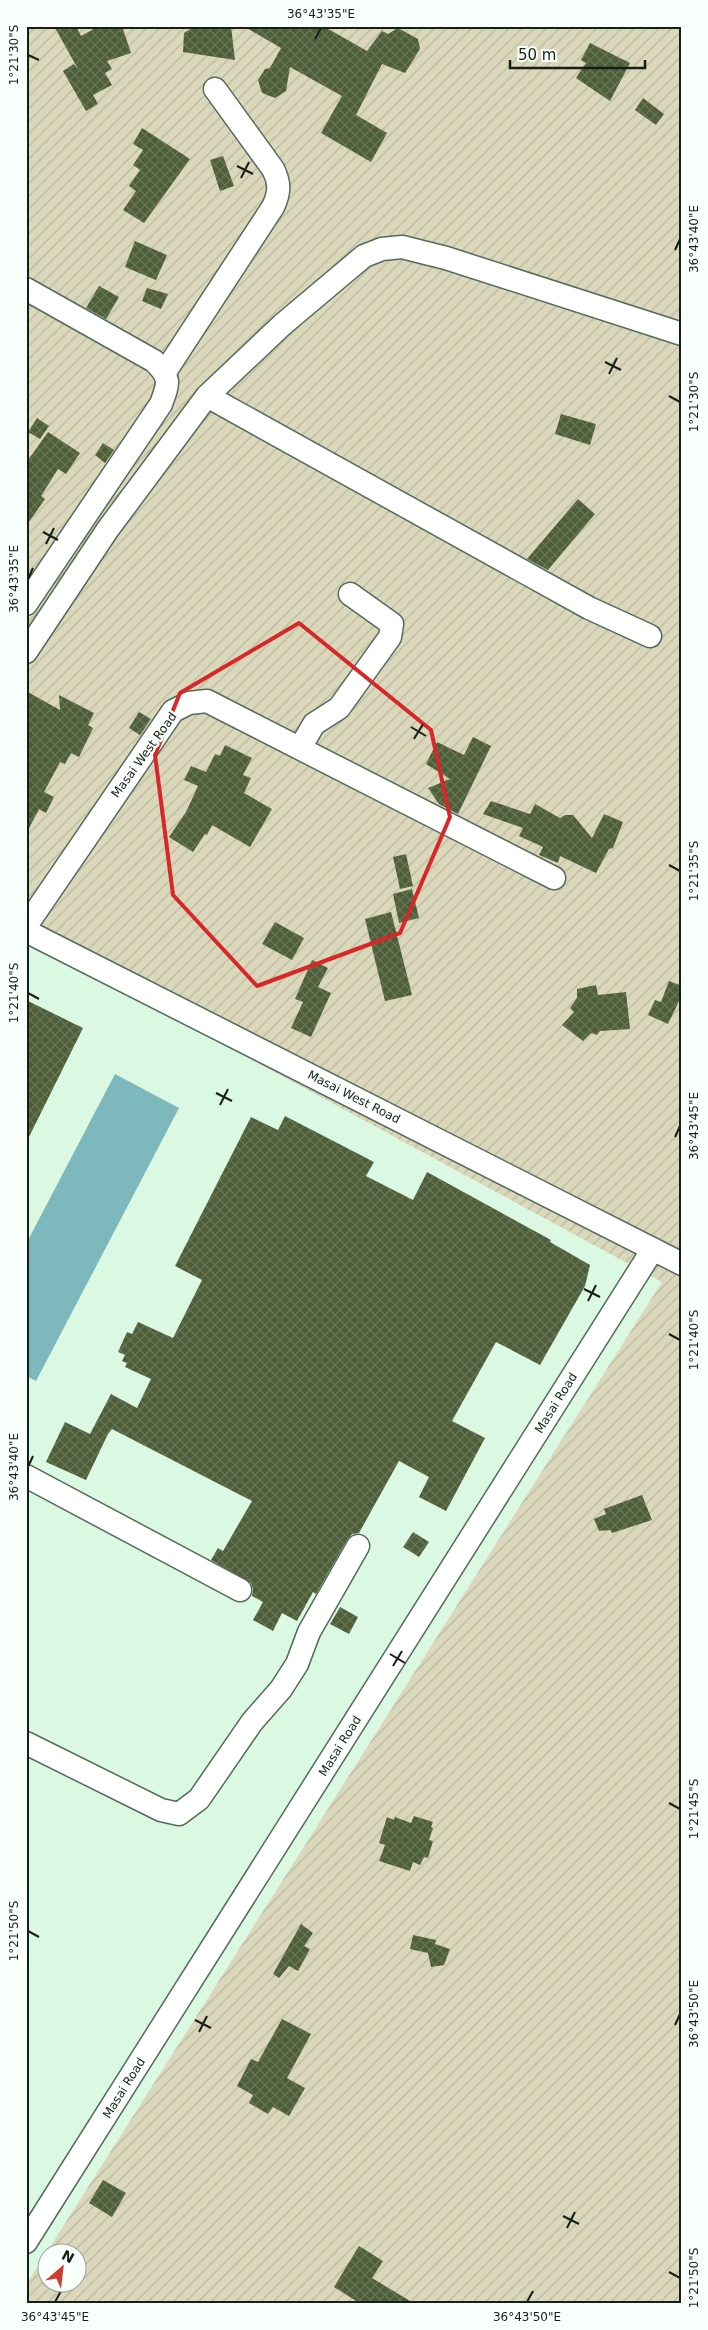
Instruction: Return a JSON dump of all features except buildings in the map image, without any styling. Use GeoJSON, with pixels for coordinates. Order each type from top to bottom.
{"type":"FeatureCollection","features":[{"type":"Feature","properties":{"kind":"street"},"geometry":{"type":"LineString","coordinates":[[165,372],[273,207],[278,195],[279,181],[274,169],[215,90]]}},
{"type":"Feature","properties":{"kind":"street"},"geometry":{"type":"LineString","coordinates":[[26,652],[108,529],[174,437],[207,396],[282,325],[364,256],[382,249],[402,247],[446,258],[682,334]]}},
{"type":"Feature","properties":{"kind":"street"},"geometry":{"type":"LineString","coordinates":[[26,289],[154,361],[165,372],[168,383],[162,404],[26,604]]}},
{"type":"Feature","properties":{"kind":"street"},"geometry":{"type":"LineString","coordinates":[[207,396],[589,608],[650,636]]}},
{"type":"Feature","properties":{"kind":"street"},"geometry":{"type":"LineString","coordinates":[[300,748],[314,724],[339,708],[390,637],[392,624],[350,594]]}},
{"type":"Feature","properties":{"kind":"street","name":"Masai West Road"},"geometry":{"type":"LineString","coordinates":[[26,926],[173,711],[190,703],[207,701],[554,878]]}},
{"type":"Feature","properties":{"kind":"street","name":"Masai West Road"},"geometry":{"type":"LineString","coordinates":[[26,931],[682,1264]]}},
{"type":"Feature","properties":{"kind":"street","name":"Masai Road"},"geometry":{"type":"LineString","coordinates":[[26,2242],[653,1249]]}},
{"type":"Feature","properties":{"kind":"street"},"geometry":{"type":"LineString","coordinates":[[26,1476],[240,1590]]}},
{"type":"Feature","properties":{"kind":"street"},"geometry":{"type":"LineString","coordinates":[[26,1744],[160,1810],[179,1814],[199,1799],[252,1722],[281,1689],[297,1664],[309,1632],[358,1546]]}},
{"type":"Feature","properties":{"kind":"highlighted area"},"geometry":{"type":"Polygon","coordinates":[[[299,623],[431,730],[450,817],[400,933],[257,986],[173,895],[155,755],[180,693],[299,623]]]}},
{"type":"Feature","properties":{"kind":"shaded area"},"geometry":{"type":"Polygon","coordinates":[[[26,26],[682,26],[682,2304],[26,2304],[26,2285],[38,2266],[38,2292],[88,2292],[88,2242],[53,2242],[662,1282],[26,937],[26,26]]]}},
{"type":"Feature","properties":{"kind":"water"},"geometry":{"type":"Polygon","coordinates":[[[115,1074],[179,1108],[36,1381],[26,1376],[26,1244],[115,1074]]]}}]}
